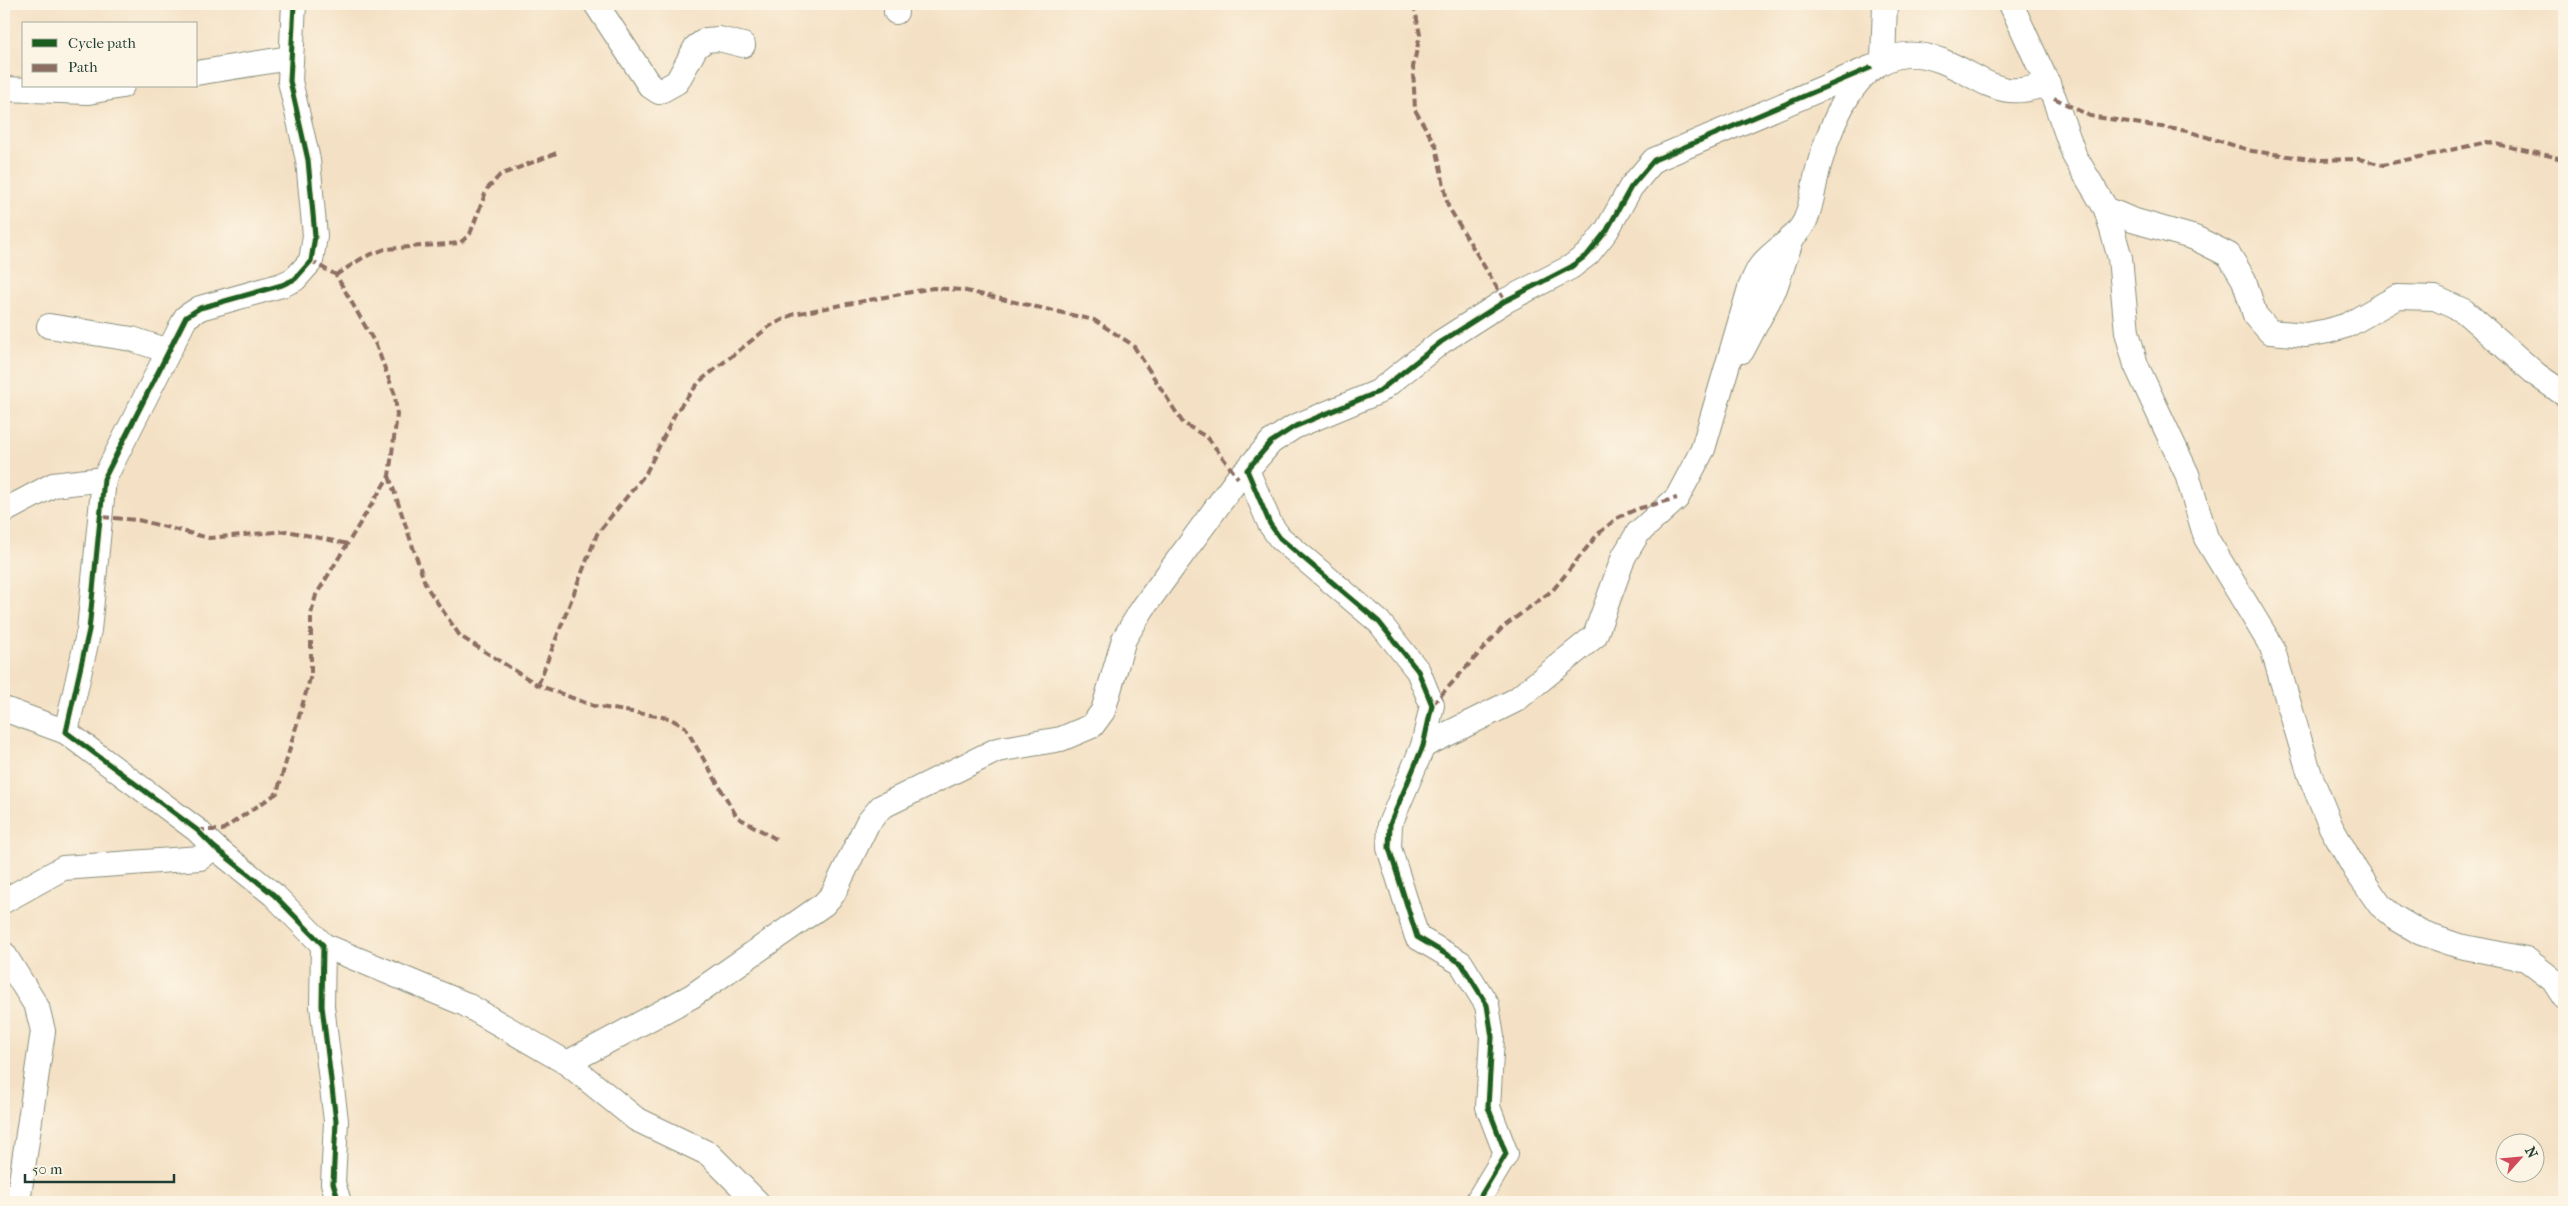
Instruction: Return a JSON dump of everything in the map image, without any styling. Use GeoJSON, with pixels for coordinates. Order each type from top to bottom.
{"type":"FeatureCollection","features":[{"type":"Feature","properties":{"kind":"street"},"geometry":{"type":"LineString","coordinates":[[66,732],[89,630],[104,479],[168,351],[186,317],[200,308],[282,285],[295,279],[311,261],[315,236],[308,160],[290,81],[294,4]]}},
{"type":"Feature","properties":{"kind":"street"},"geometry":{"type":"LineString","coordinates":[[596,4],[650,86],[659,92],[677,82],[696,47],[706,40],[719,39],[743,45]]}},
{"type":"Feature","properties":{"kind":"street"},"geometry":{"type":"LineString","coordinates":[[1423,746],[1516,700],[1595,636],[1624,556],[1638,532],[1677,498],[1703,449],[1750,288],[1760,266],[1793,236],[1805,221],[1820,161],[1847,94],[1876,64],[1885,4]]}},
{"type":"Feature","properties":{"kind":"street"},"geometry":{"type":"LineString","coordinates":[[2011,4],[2048,83],[2075,157],[2106,210],[2120,258],[2127,332],[2136,365],[2187,474],[2206,538],[2272,646],[2310,774],[2331,826],[2356,870],[2380,905],[2394,917],[2421,933],[2459,946],[2526,958],[2553,980],[2564,997]]}},
{"type":"Feature","properties":{"kind":"street"},"geometry":{"type":"LineString","coordinates":[[567,1063],[692,996],[824,904],[833,894],[867,824],[881,807],[997,750],[1061,739],[1092,726],[1103,711],[1124,639],[1143,608],[1238,478],[1271,442],[1294,427],[1378,392],[1441,342],[1505,301],[1571,267],[1588,254],[1607,230],[1631,187],[1654,160],[1876,64],[1915,55],[1940,61],[2003,91],[2029,90],[2048,83]]}},
{"type":"Feature","properties":{"kind":"street"},"geometry":{"type":"LineString","coordinates":[[198,73],[290,58]]}},
{"type":"Feature","properties":{"kind":"street"},"geometry":{"type":"LineString","coordinates":[[4,89],[88,92],[111,88]]}},
{"type":"Feature","properties":{"kind":"street"},"geometry":{"type":"LineString","coordinates":[[2106,210],[2132,220],[2195,238],[2229,255],[2244,280],[2255,315],[2270,332],[2306,335],[2328,331],[2348,325],[2397,297],[2435,298],[2464,311],[2537,375],[2564,394]]}},
{"type":"Feature","properties":{"kind":"street"},"geometry":{"type":"LineString","coordinates":[[49,326],[132,339],[168,351]]}},
{"type":"Feature","properties":{"kind":"street"},"geometry":{"type":"LineString","coordinates":[[1247,470],[1270,524],[1280,538],[1379,622],[1418,671],[1432,705],[1423,746],[1390,824],[1389,848],[1417,937],[1461,963],[1487,1005],[1492,1037],[1488,1107],[1506,1154],[1477,1202]]}},
{"type":"Feature","properties":{"kind":"street"},"geometry":{"type":"LineString","coordinates":[[4,511],[53,485],[104,479]]}},
{"type":"Feature","properties":{"kind":"street"},"geometry":{"type":"LineString","coordinates":[[4,708],[66,732],[197,830],[214,847],[274,896],[323,946],[465,1004],[567,1063],[636,1119],[709,1154],[757,1202]]}},
{"type":"Feature","properties":{"kind":"street"},"geometry":{"type":"LineString","coordinates":[[4,901],[63,868],[200,858],[214,847]]}},
{"type":"Feature","properties":{"kind":"street"},"geometry":{"type":"LineString","coordinates":[[323,946],[322,1006],[336,1122],[333,1183],[339,1202]]}},
{"type":"Feature","properties":{"kind":"street"},"geometry":{"type":"LineString","coordinates":[[4,954],[37,1007],[43,1031],[18,1202]]}},
{"type":"Feature","properties":{"kind":"marked path"},"geometry":{"type":"LineString","coordinates":[[1414,4],[1420,35],[1413,67],[1415,110],[1436,146],[1448,206],[1505,301]]}},
{"type":"Feature","properties":{"kind":"marked path"},"geometry":{"type":"LineString","coordinates":[[2054,98],[2090,116],[2187,131],[2252,151],[2317,160],[2359,159],[2383,165],[2487,142],[2564,159]]}},
{"type":"Feature","properties":{"kind":"marked path"},"geometry":{"type":"LineString","coordinates":[[336,275],[364,257],[385,249],[460,243],[470,234],[487,189],[500,175],[559,152]]}},
{"type":"Feature","properties":{"kind":"marked path"},"geometry":{"type":"LineString","coordinates":[[197,830],[222,830],[277,793],[311,675],[311,614],[316,595],[389,476],[397,415],[395,395],[376,345],[336,275],[311,261]]}},
{"type":"Feature","properties":{"kind":"marked path"},"geometry":{"type":"LineString","coordinates":[[538,685],[597,534],[646,473],[676,412],[700,381],[770,326],[794,314],[933,288],[962,290],[1094,320],[1133,345],[1183,423],[1208,438],[1238,478]]}},
{"type":"Feature","properties":{"kind":"marked path"},"geometry":{"type":"LineString","coordinates":[[389,476],[426,586],[460,636],[538,685],[594,706],[669,718],[685,727],[737,817],[776,839]]}},
{"type":"Feature","properties":{"kind":"marked path"},"geometry":{"type":"LineString","coordinates":[[1432,705],[1503,627],[1553,590],[1597,535],[1617,518],[1637,509],[1677,498]]}},
{"type":"Feature","properties":{"kind":"marked path"},"geometry":{"type":"LineString","coordinates":[[102,517],[138,520],[209,538],[287,531],[348,544]]}},
{"type":"Feature","properties":{"kind":"cycle path"},"geometry":{"type":"LineString","coordinates":[[294,4],[290,81],[308,160],[315,236],[311,261],[295,279],[282,285],[200,308],[186,317],[104,479],[89,630],[66,732],[197,830],[214,847],[274,895],[323,945],[322,1006],[336,1121],[333,1183],[339,1202]]}},
{"type":"Feature","properties":{"kind":"cycle path"},"geometry":{"type":"LineString","coordinates":[[1477,1202],[1506,1154],[1488,1107],[1492,1037],[1487,1005],[1461,963],[1417,937],[1389,848],[1390,824],[1423,746],[1432,705],[1418,671],[1379,622],[1280,538],[1270,524],[1247,470],[1271,442],[1294,427],[1378,392],[1441,342],[1505,301],[1571,267],[1588,254],[1607,230],[1631,187],[1654,160],[1870,68]]}}]}
